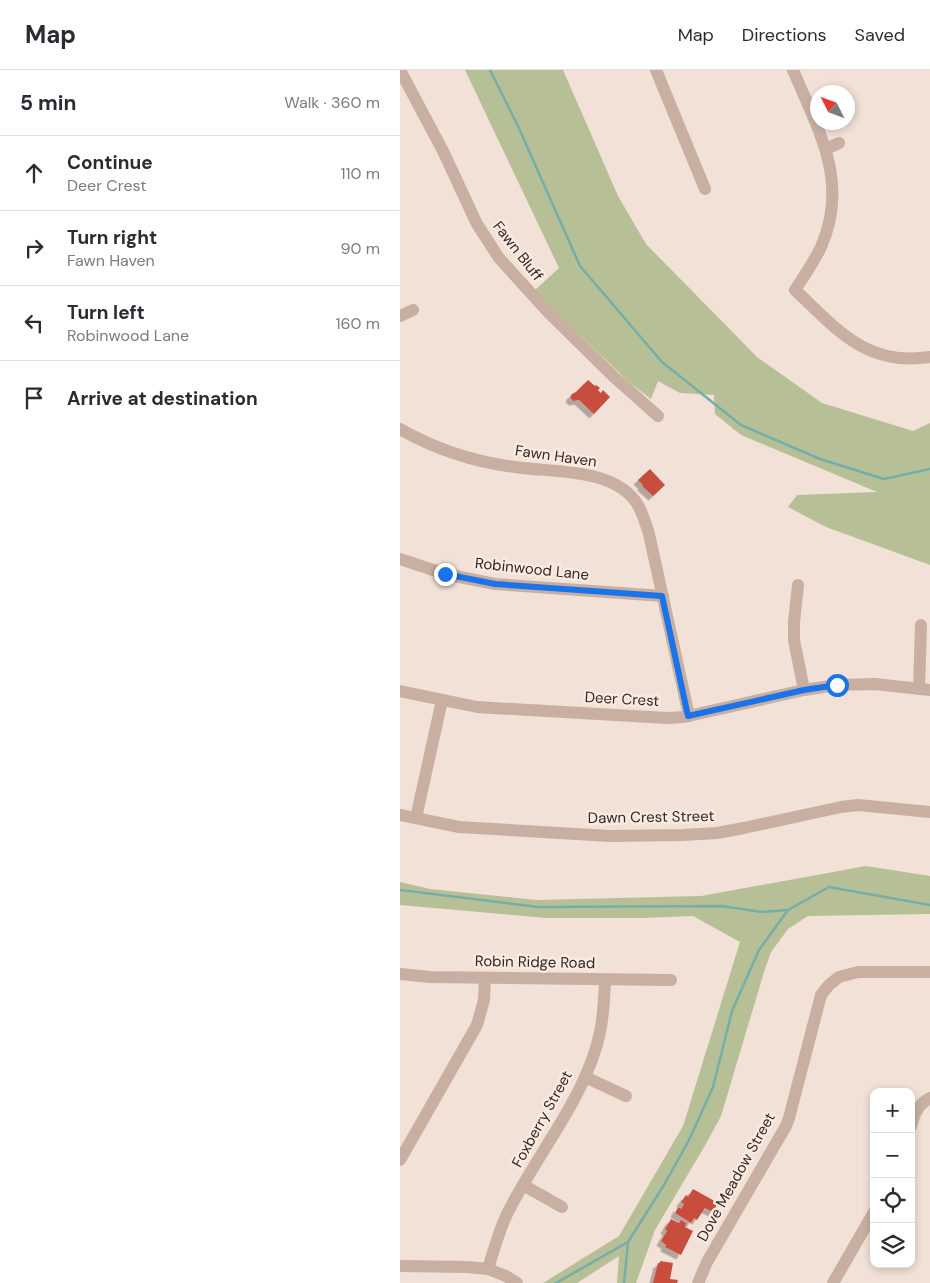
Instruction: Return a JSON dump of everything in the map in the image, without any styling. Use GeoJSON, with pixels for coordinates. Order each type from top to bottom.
{"type":"FeatureCollection","features":[{"type":"Feature","properties":{"kind":"street","name":"Fawn Bluff"},"geometry":{"type":"LineString","coordinates":[[400,70],[444,151],[477,224],[499,258],[548,312],[658,416]]}},
{"type":"Feature","properties":{"kind":"street"},"geometry":{"type":"LineString","coordinates":[[656,70],[705,189]]}},
{"type":"Feature","properties":{"kind":"street"},"geometry":{"type":"LineString","coordinates":[[793,70],[826,149],[832,180],[829,222],[820,248],[795,290],[842,333],[864,348],[879,354],[900,358],[930,357]]}},
{"type":"Feature","properties":{"kind":"street"},"geometry":{"type":"LineString","coordinates":[[826,149],[839,143]]}},
{"type":"Feature","properties":{"kind":"street"},"geometry":{"type":"LineString","coordinates":[[400,316],[413,310]]}},
{"type":"Feature","properties":{"kind":"street","name":"Fawn Haven"},"geometry":{"type":"LineString","coordinates":[[400,429],[440,449],[476,459],[514,467],[588,474],[620,488],[637,504],[649,534],[688,716]]}},
{"type":"Feature","properties":{"kind":"street","name":"Robinwood Lane"},"geometry":{"type":"LineString","coordinates":[[400,559],[445,574],[495,584],[662,596]]}},
{"type":"Feature","properties":{"kind":"street"},"geometry":{"type":"LineString","coordinates":[[798,584],[794,640],[804,690]]}},
{"type":"Feature","properties":{"kind":"street"},"geometry":{"type":"LineString","coordinates":[[921,625],[925,690]]}},
{"type":"Feature","properties":{"kind":"street","name":"Deer Crest"},"geometry":{"type":"LineString","coordinates":[[400,691],[477,707],[667,718],[688,716],[804,690],[837,685],[875,684],[925,690]]}},
{"type":"Feature","properties":{"kind":"street"},"geometry":{"type":"LineString","coordinates":[[416,818],[442,700]]}},
{"type":"Feature","properties":{"kind":"street","name":"Dawn Crest Street"},"geometry":{"type":"LineString","coordinates":[[400,815],[459,827],[610,836],[665,836],[718,833],[858,805],[930,812]]}},
{"type":"Feature","properties":{"kind":"street","name":"Dove Meadow Street"},"geometry":{"type":"LineString","coordinates":[[698,1283],[706,1262],[786,1126],[821,995],[839,977],[858,972],[930,972]]}},
{"type":"Feature","properties":{"kind":"street","name":"Robin Ridge Road"},"geometry":{"type":"LineString","coordinates":[[400,974],[430,977],[671,980]]}},
{"type":"Feature","properties":{"kind":"street"},"geometry":{"type":"LineString","coordinates":[[400,1160],[478,1025],[484,1000],[485,978]]}},
{"type":"Feature","properties":{"kind":"street","name":"Foxberry Street"},"geometry":{"type":"LineString","coordinates":[[488,1269],[499,1232],[508,1212],[585,1077],[595,1051],[600,1030],[604,1010],[605,979]]}},
{"type":"Feature","properties":{"kind":"street"},"geometry":{"type":"LineString","coordinates":[[585,1077],[626,1096]]}},
{"type":"Feature","properties":{"kind":"street"},"geometry":{"type":"LineString","coordinates":[[915,1112],[923,1102],[930,1098]]}},
{"type":"Feature","properties":{"kind":"street"},"geometry":{"type":"LineString","coordinates":[[523,1185],[562,1206]]}},
{"type":"Feature","properties":{"kind":"street"},"geometry":{"type":"LineString","coordinates":[[833,1283],[870,1219]]}},
{"type":"Feature","properties":{"kind":"street"},"geometry":{"type":"LineString","coordinates":[[400,1266],[488,1269],[506,1276],[517,1283]]}},
{"type":"Feature","properties":{"kind":"green space"},"geometry":{"type":"Polygon","coordinates":[[[465,70],[563,70],[618,196],[646,244],[757,357],[822,403],[913,431],[930,423],[930,565],[826,527],[788,507],[797,495],[877,492],[741,435],[715,414],[714,395],[680,393],[658,381],[651,399],[630,383],[534,291],[559,268],[465,70]]]}},
{"type":"Feature","properties":{"kind":"green space"},"geometry":{"type":"Polygon","coordinates":[[[866,866],[930,876],[930,914],[808,916],[788,929],[771,952],[721,1116],[655,1230],[636,1283],[617,1283],[619,1256],[577,1283],[543,1283],[619,1236],[683,1126],[740,942],[693,916],[546,918],[400,905],[400,882],[430,889],[537,900],[701,896],[866,866]]]}},
{"type":"Feature","properties":{"kind":"building"},"geometry":{"type":"Polygon","coordinates":[[[588,380],[600,388],[598,390],[601,393],[603,390],[610,397],[594,414],[579,400],[573,401],[570,397],[588,380]]]}},
{"type":"Feature","properties":{"kind":"building"},"geometry":{"type":"Polygon","coordinates":[[[650,469],[665,485],[653,496],[638,480],[650,469]]]}},
{"type":"Feature","properties":{"kind":"building"},"geometry":{"type":"Polygon","coordinates":[[[693,1189],[718,1203],[713,1212],[705,1208],[697,1220],[694,1218],[691,1223],[675,1213],[678,1207],[681,1209],[684,1204],[681,1202],[686,1195],[688,1197],[693,1189]]]}},
{"type":"Feature","properties":{"kind":"building"},"geometry":{"type":"Polygon","coordinates":[[[671,1219],[679,1223],[681,1220],[686,1223],[685,1227],[693,1231],[681,1255],[665,1247],[666,1245],[661,1241],[671,1219]]]}},
{"type":"Feature","properties":{"kind":"building"},"geometry":{"type":"Polygon","coordinates":[[[660,1261],[673,1263],[670,1279],[678,1280],[677,1283],[653,1283],[660,1261]]]}},
{"type":"Feature","properties":{"kind":"waterway"},"geometry":{"type":"LineString","coordinates":[[490,70],[518,126],[580,266],[662,362],[741,425],[820,459],[884,479],[930,469]]}},
{"type":"Feature","properties":{"kind":"waterway"},"geometry":{"type":"LineString","coordinates":[[624,1283],[628,1242],[664,1185],[689,1140],[713,1087],[732,1011],[759,950],[788,910],[829,887],[930,905]]}},
{"type":"Feature","properties":{"kind":"waterway"},"geometry":{"type":"LineString","coordinates":[[400,890],[538,907],[721,906],[762,912],[787,910]]}},
{"type":"Feature","properties":{"kind":"waterway"},"geometry":{"type":"LineString","coordinates":[[556,1283],[628,1242]]}},
{"type":"Feature","properties":{"kind":"route"},"geometry":{"type":"LineString","coordinates":[[445,574],[495,584],[662,596],[688,716],[804,690],[837,685]]}}]}
